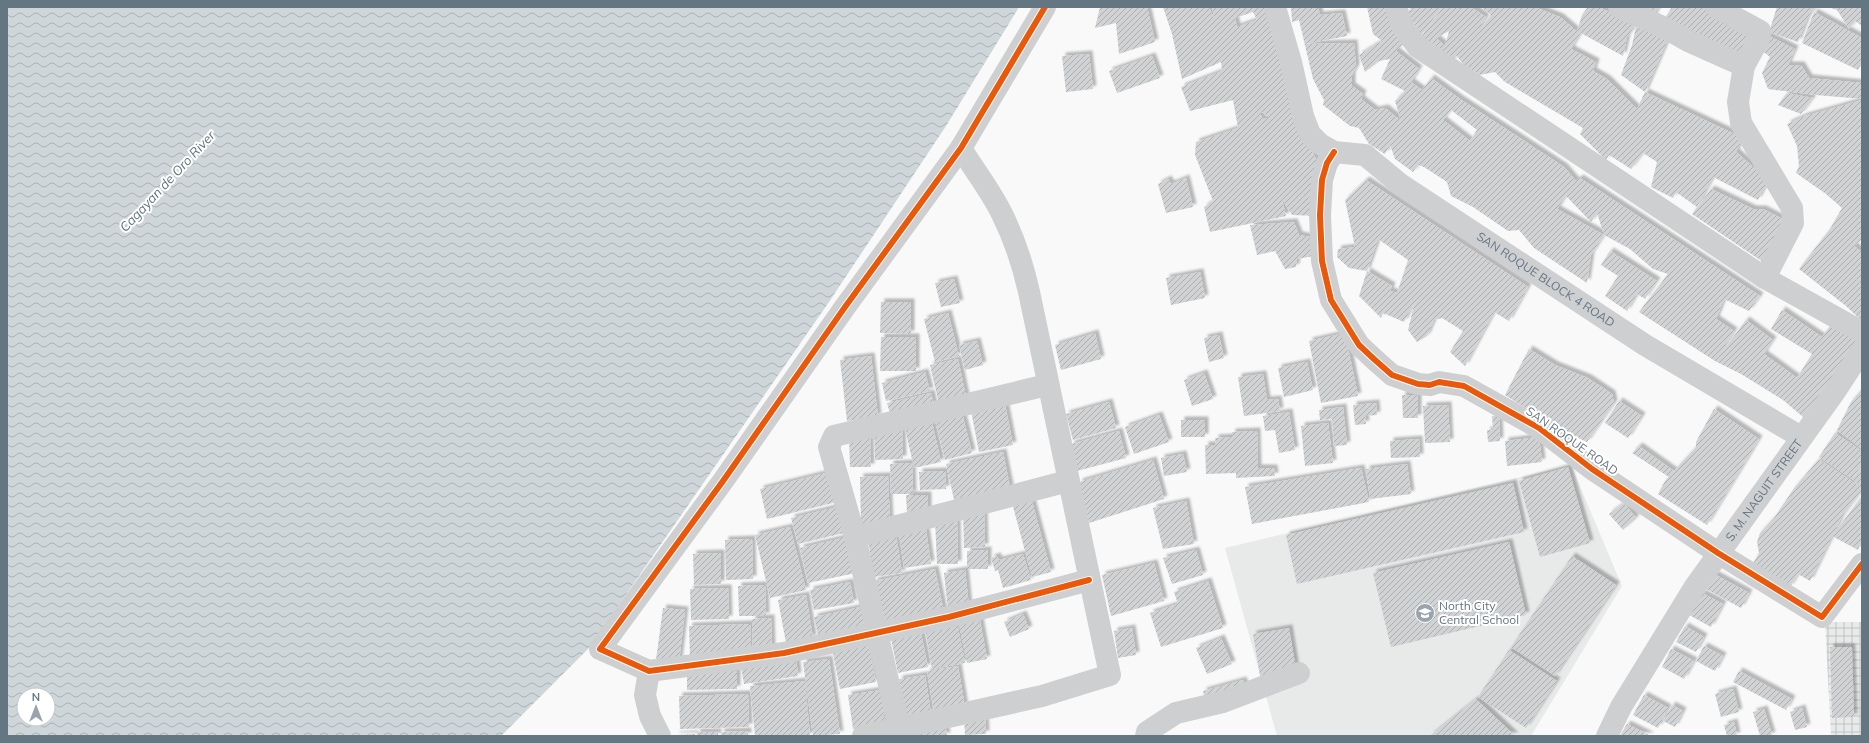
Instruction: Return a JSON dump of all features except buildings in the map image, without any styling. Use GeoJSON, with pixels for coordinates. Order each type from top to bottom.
{"type":"FeatureCollection","features":[{"type":"Feature","properties":{"kind":"street"},"geometry":{"type":"LineString","coordinates":[[1045,7],[960,148],[845,307],[723,481],[600,649],[649,671],[784,653],[978,610],[1089,580]]}},
{"type":"Feature","properties":{"kind":"street","name":"SAN ROQUE BLOCK 4 ROAD"},"geometry":{"type":"LineString","coordinates":[[1275,7],[1291,62],[1303,116],[1310,134],[1320,144],[1334,152],[1365,155],[1400,184],[1645,345],[1801,437]]}},
{"type":"Feature","properties":{"kind":"street"},"geometry":{"type":"LineString","coordinates":[[1396,7],[1402,26],[1418,47],[1765,278],[1862,332]]}},
{"type":"Feature","properties":{"kind":"street"},"geometry":{"type":"LineString","coordinates":[[1619,7],[1665,28],[1688,41],[1744,66]]}},
{"type":"Feature","properties":{"kind":"street"},"geometry":{"type":"LineString","coordinates":[[1716,7],[1760,31],[1760,37],[1744,66],[1738,102],[1741,123],[1792,208],[1793,223],[1765,278]]}},
{"type":"Feature","properties":{"kind":"street"},"geometry":{"type":"LineString","coordinates":[[863,736],[1042,696],[1110,675],[1047,385],[1028,288],[1013,238],[1001,212],[960,148]]}},
{"type":"Feature","properties":{"kind":"street","name":"SAN ROQUE ROAD"},"geometry":{"type":"LineString","coordinates":[[1334,152],[1327,163],[1322,180],[1320,235],[1322,261],[1331,300],[1359,345],[1392,375],[1418,384],[1430,385],[1439,382],[1464,386],[1539,428],[1592,469],[1718,553],[1822,617],[1862,564]]}},
{"type":"Feature","properties":{"kind":"street","name":"S. M. NAGUIT STREET"},"geometry":{"type":"LineString","coordinates":[[1607,736],[1620,707],[1694,588],[1836,390],[1862,350]]}},
{"type":"Feature","properties":{"kind":"street"},"geometry":{"type":"LineString","coordinates":[[899,728],[854,537],[829,447],[834,436],[1047,385]]}},
{"type":"Feature","properties":{"kind":"street"},"geometry":{"type":"LineString","coordinates":[[854,537],[1068,481]]}},
{"type":"Feature","properties":{"kind":"street"},"geometry":{"type":"LineString","coordinates":[[649,671],[646,695],[650,716],[660,736]]}},
{"type":"Feature","properties":{"kind":"street"},"geometry":{"type":"LineString","coordinates":[[1146,736],[1147,732],[1176,713],[1223,702],[1300,673]]}},
{"type":"Feature","properties":{"kind":"shaded area","name":"North City Central School"},"geometry":{"type":"Polygon","coordinates":[[[1571,465],[1622,586],[1531,736],[1277,736],[1225,548],[1571,465]]]}},
{"type":"Feature","properties":{"kind":"shaded area"},"geometry":{"type":"Polygon","coordinates":[[[1825,622],[1862,622],[1862,736],[1831,736],[1825,622]]]}},
{"type":"Feature","properties":{"kind":"water","name":"Cagayan de Oro River"},"geometry":{"type":"Polygon","coordinates":[[[7,7],[1019,7],[946,126],[829,302],[589,648],[501,736],[7,736],[7,7]]]}},
{"type":"Feature","properties":{"kind":"cycle path"},"geometry":{"type":"LineString","coordinates":[[1045,7],[961,148],[845,307],[723,481],[600,649],[649,671],[784,653],[949,617],[1089,580]]}},
{"type":"Feature","properties":{"kind":"cycle path"},"geometry":{"type":"LineString","coordinates":[[1334,152],[1327,163],[1322,180],[1320,215],[1322,261],[1331,300],[1359,345],[1392,375],[1418,384],[1430,385],[1439,382],[1464,386],[1539,428],[1592,469],[1718,553],[1822,617],[1862,564]]}},
{"type":"Feature","properties":{"kind":"place","name":"North City Central School"},"geometry":{"type":"Point","coordinates":[1425,613]}}]}
